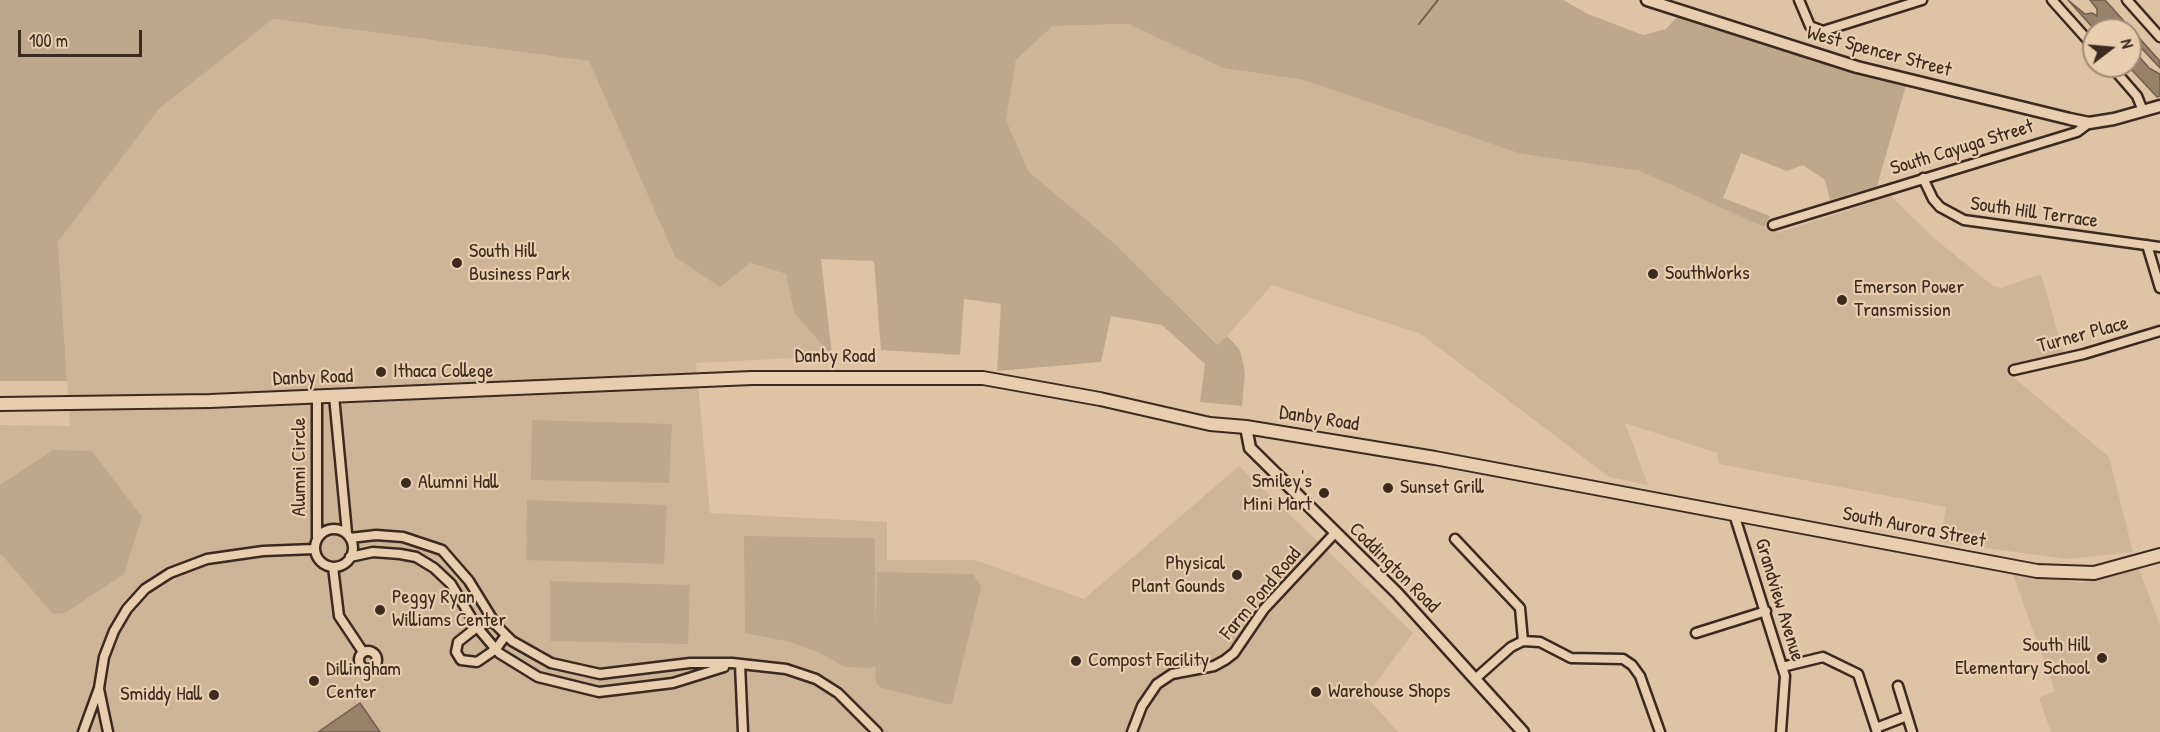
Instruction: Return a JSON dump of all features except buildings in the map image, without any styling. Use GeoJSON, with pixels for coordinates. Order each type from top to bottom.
{"type":"FeatureCollection","features":[{"type":"Feature","properties":{"kind":"main road","name":"Danby Road"},"geometry":{"type":"LineString","coordinates":[[0,405],[317,397],[752,378],[983,378],[1100,399],[1210,424],[1245,427],[1435,458],[1660,500]]}},
{"type":"Feature","properties":{"kind":"main road","name":"South Aurora Street"},"geometry":{"type":"LineString","coordinates":[[1660,500],[2037,571],[2094,573],[2160,555]]}},
{"type":"Feature","properties":{"kind":"street","name":"West Spencer Street"},"geometry":{"type":"LineString","coordinates":[[1647,0],[1857,67],[2089,123]]}},
{"type":"Feature","properties":{"kind":"street"},"geometry":{"type":"LineString","coordinates":[[1799,0],[1806,21],[1816,30],[1828,30],[1922,0]]}},
{"type":"Feature","properties":{"kind":"street"},"geometry":{"type":"LineString","coordinates":[[2052,0],[2082,34]]}},
{"type":"Feature","properties":{"kind":"street"},"geometry":{"type":"LineString","coordinates":[[2127,0],[2160,37]]}},
{"type":"Feature","properties":{"kind":"street"},"geometry":{"type":"LineString","coordinates":[[2121,78],[2137,96],[2143,111]]}},
{"type":"Feature","properties":{"kind":"street","name":"South Cayuga Street"},"geometry":{"type":"LineString","coordinates":[[1773,225],[2077,132],[2089,123],[2160,106]]}},
{"type":"Feature","properties":{"kind":"street","name":"South Hill Terrace"},"geometry":{"type":"LineString","coordinates":[[1923,178],[1933,199],[1940,207],[1964,220],[2160,247]]}},
{"type":"Feature","properties":{"kind":"street"},"geometry":{"type":"LineString","coordinates":[[2147,245],[2160,288]]}},
{"type":"Feature","properties":{"kind":"street","name":"Turner Place"},"geometry":{"type":"LineString","coordinates":[[2014,370],[2084,354],[2160,331]]}},
{"type":"Feature","properties":{"kind":"street","name":"Alumni Circle"},"geometry":{"type":"LineString","coordinates":[[334,396],[349,536]]}},
{"type":"Feature","properties":{"kind":"street","name":"Alumni Circle"},"geometry":{"type":"LineString","coordinates":[[317,397],[317,537]]}},
{"type":"Feature","properties":{"kind":"street","name":"Coddington Road"},"geometry":{"type":"LineString","coordinates":[[1245,427],[1250,448],[1397,593],[1523,732]]}},
{"type":"Feature","properties":{"kind":"street","name":"Grandview Avenue"},"geometry":{"type":"LineString","coordinates":[[1734,514],[1782,667],[1785,684],[1781,732]]}},
{"type":"Feature","properties":{"kind":"street"},"geometry":{"type":"LineString","coordinates":[[349,536],[353,549],[350,557],[343,564],[333,567],[319,560],[314,549],[317,537],[331,528],[349,536],[376,534],[403,537],[442,550],[469,581],[506,635],[528,652],[551,663],[600,674],[690,663],[770,666],[816,679],[852,705],[877,732]]}},
{"type":"Feature","properties":{"kind":"street","name":"Farm Pond Road"},"geometry":{"type":"LineString","coordinates":[[1132,732],[1142,706],[1156,684],[1172,674],[1214,666],[1225,660],[1240,645],[1264,609],[1335,533]]}},
{"type":"Feature","properties":{"kind":"street"},"geometry":{"type":"LineString","coordinates":[[1455,539],[1521,608],[1523,641]]}},
{"type":"Feature","properties":{"kind":"street"},"geometry":{"type":"LineString","coordinates":[[82,732],[99,688],[108,644],[120,620],[136,598],[156,581],[188,565],[226,555],[314,549]]}},
{"type":"Feature","properties":{"kind":"street"},"geometry":{"type":"LineString","coordinates":[[350,557],[373,552],[416,557],[434,568],[451,584],[477,627],[496,649],[514,664],[538,677],[599,692],[673,683],[740,664]]}},
{"type":"Feature","properties":{"kind":"street"},"geometry":{"type":"LineString","coordinates":[[333,567],[339,616],[363,652]]}},
{"type":"Feature","properties":{"kind":"street"},"geometry":{"type":"LineString","coordinates":[[1696,633],[1766,611]]}},
{"type":"Feature","properties":{"kind":"street"},"geometry":{"type":"LineString","coordinates":[[494,620],[477,627],[458,642],[456,652],[461,660],[469,663],[477,662],[496,649],[506,635]]}},
{"type":"Feature","properties":{"kind":"street"},"geometry":{"type":"LineString","coordinates":[[1475,679],[1511,647],[1523,641],[1540,642],[1571,658],[1615,657],[1628,662],[1640,676],[1660,732]]}},
{"type":"Feature","properties":{"kind":"street"},"geometry":{"type":"LineString","coordinates":[[1782,667],[1823,657],[1858,674],[1877,730],[1907,716]]}},
{"type":"Feature","properties":{"kind":"street"},"geometry":{"type":"LineString","coordinates":[[740,664],[743,732]]}},
{"type":"Feature","properties":{"kind":"street"},"geometry":{"type":"LineString","coordinates":[[1898,686],[1912,732]]}},
{"type":"Feature","properties":{"kind":"street"},"geometry":{"type":"LineString","coordinates":[[99,688],[108,732]]}},
{"type":"Feature","properties":{"kind":"shaded area"},"geometry":{"type":"Polygon","coordinates":[[[0,0],[1563,0],[1588,14],[1643,35],[1666,29],[1678,16],[1906,85],[1877,186],[1830,200],[1825,180],[1803,165],[1787,171],[1741,153],[1723,198],[1770,216],[1764,227],[1640,171],[1521,154],[1303,80],[1223,68],[1128,24],[1053,26],[1016,60],[1006,120],[1029,172],[1113,242],[1218,345],[1227,336],[1240,350],[1245,372],[1242,406],[1200,402],[1205,364],[1162,325],[1111,316],[1101,362],[997,371],[1001,304],[964,299],[960,355],[881,350],[874,261],[821,259],[832,356],[794,313],[786,274],[750,263],[720,287],[675,257],[589,61],[273,19],[159,109],[58,242],[67,381],[0,381],[0,0]]]}},
{"type":"Feature","properties":{"kind":"shaded area"},"geometry":{"type":"Polygon","coordinates":[[[2068,0],[2085,14],[2092,13],[2097,16],[2097,9],[2090,0],[2105,0],[2121,18],[2084,18],[2068,0]]]}},
{"type":"Feature","properties":{"kind":"shaded area","name":"Ithaca College"},"geometry":{"type":"Polygon","coordinates":[[[273,19],[589,61],[675,257],[749,263],[786,274],[794,313],[832,356],[696,363],[710,513],[887,522],[887,560],[975,560],[1084,599],[1239,466],[1413,633],[1366,696],[1398,732],[0,732],[0,425],[70,426],[58,242],[159,109],[273,19]]]}},
{"type":"Feature","properties":{"kind":"shaded area","name":"SouthWorks"},"geometry":{"type":"Polygon","coordinates":[[[1128,24],[1223,68],[1303,80],[1521,154],[1640,171],[1778,233],[1891,196],[1935,239],[1993,286],[2001,288],[2041,274],[2064,354],[2007,372],[2109,457],[2133,552],[2067,559],[1940,542],[1946,507],[1719,464],[1717,453],[1625,423],[1648,485],[1609,477],[1421,334],[1272,285],[1219,345],[1113,242],[1029,172],[1006,120],[1016,60],[1053,26],[1128,24]]]}},
{"type":"Feature","properties":{"kind":"shaded area"},"geometry":{"type":"Polygon","coordinates":[[[2142,41],[2160,61],[2160,68],[2142,49],[2142,41]]]}},
{"type":"Feature","properties":{"kind":"shaded area"},"geometry":{"type":"Polygon","coordinates":[[[2142,60],[2149,68],[2160,74],[2160,96],[2157,97],[2139,78],[2142,78],[2142,60]]]}},
{"type":"Feature","properties":{"kind":"shaded area"},"geometry":{"type":"Polygon","coordinates":[[[532,420],[672,424],[669,483],[531,480],[532,420]]]}},
{"type":"Feature","properties":{"kind":"shaded area"},"geometry":{"type":"Polygon","coordinates":[[[53,450],[92,451],[142,517],[124,574],[65,613],[53,614],[0,553],[0,485],[53,450]]]}},
{"type":"Feature","properties":{"kind":"shaded area"},"geometry":{"type":"Polygon","coordinates":[[[527,500],[667,505],[664,564],[526,560],[527,500]]]}},
{"type":"Feature","properties":{"kind":"shaded area"},"geometry":{"type":"Polygon","coordinates":[[[744,536],[875,538],[875,635],[877,572],[973,574],[981,587],[952,705],[881,688],[876,683],[875,666],[871,668],[845,667],[820,653],[790,642],[745,633],[744,536]]]}},
{"type":"Feature","properties":{"kind":"shaded area","name":"South Hill Elementary School"},"geometry":{"type":"Polygon","coordinates":[[[2139,569],[2160,625],[2160,732],[2051,732],[2039,698],[2055,691],[2012,572],[2081,583],[2139,569]]]}},
{"type":"Feature","properties":{"kind":"shaded area"},"geometry":{"type":"Polygon","coordinates":[[[550,581],[690,585],[688,644],[550,641],[550,581]]]}},
{"type":"Feature","properties":{"kind":"shaded area"},"geometry":{"type":"Polygon","coordinates":[[[360,703],[380,732],[318,732],[360,703]]]}},
{"type":"Feature","properties":{"kind":"waterway"},"geometry":{"type":"LineString","coordinates":[[1419,24],[1438,0]]}},
{"type":"Feature","properties":{"kind":"place","name":"South Hill Business Park"},"geometry":{"type":"Point","coordinates":[457,263]}},
{"type":"Feature","properties":{"kind":"place","name":"SouthWorks"},"geometry":{"type":"Point","coordinates":[1653,274]}},
{"type":"Feature","properties":{"kind":"place","name":"Emerson Power Transmission"},"geometry":{"type":"Point","coordinates":[1842,300]}},
{"type":"Feature","properties":{"kind":"place","name":"Ithaca College"},"geometry":{"type":"Point","coordinates":[381,372]}},
{"type":"Feature","properties":{"kind":"place","name":"Alumni Hall"},"geometry":{"type":"Point","coordinates":[406,483]}},
{"type":"Feature","properties":{"kind":"place","name":"Sunset Grill"},"geometry":{"type":"Point","coordinates":[1388,488]}},
{"type":"Feature","properties":{"kind":"place","name":"Smiley's Mini Mart"},"geometry":{"type":"Point","coordinates":[1324,493]}},
{"type":"Feature","properties":{"kind":"place","name":"Physical Plant Gounds"},"geometry":{"type":"Point","coordinates":[1237,575]}},
{"type":"Feature","properties":{"kind":"place","name":"Peggy Ryan Williams Center"},"geometry":{"type":"Point","coordinates":[380,610]}},
{"type":"Feature","properties":{"kind":"place","name":"South Hill Elementary School"},"geometry":{"type":"Point","coordinates":[2102,658]}},
{"type":"Feature","properties":{"kind":"place","name":"Compost Facility"},"geometry":{"type":"Point","coordinates":[1076,661]}},
{"type":"Feature","properties":{"kind":"place","name":"Dillingham Center"},"geometry":{"type":"Point","coordinates":[314,681]}},
{"type":"Feature","properties":{"kind":"place","name":"Warehouse Shops"},"geometry":{"type":"Point","coordinates":[1316,692]}},
{"type":"Feature","properties":{"kind":"place","name":"Smiddy Hall"},"geometry":{"type":"Point","coordinates":[214,695]}}]}
